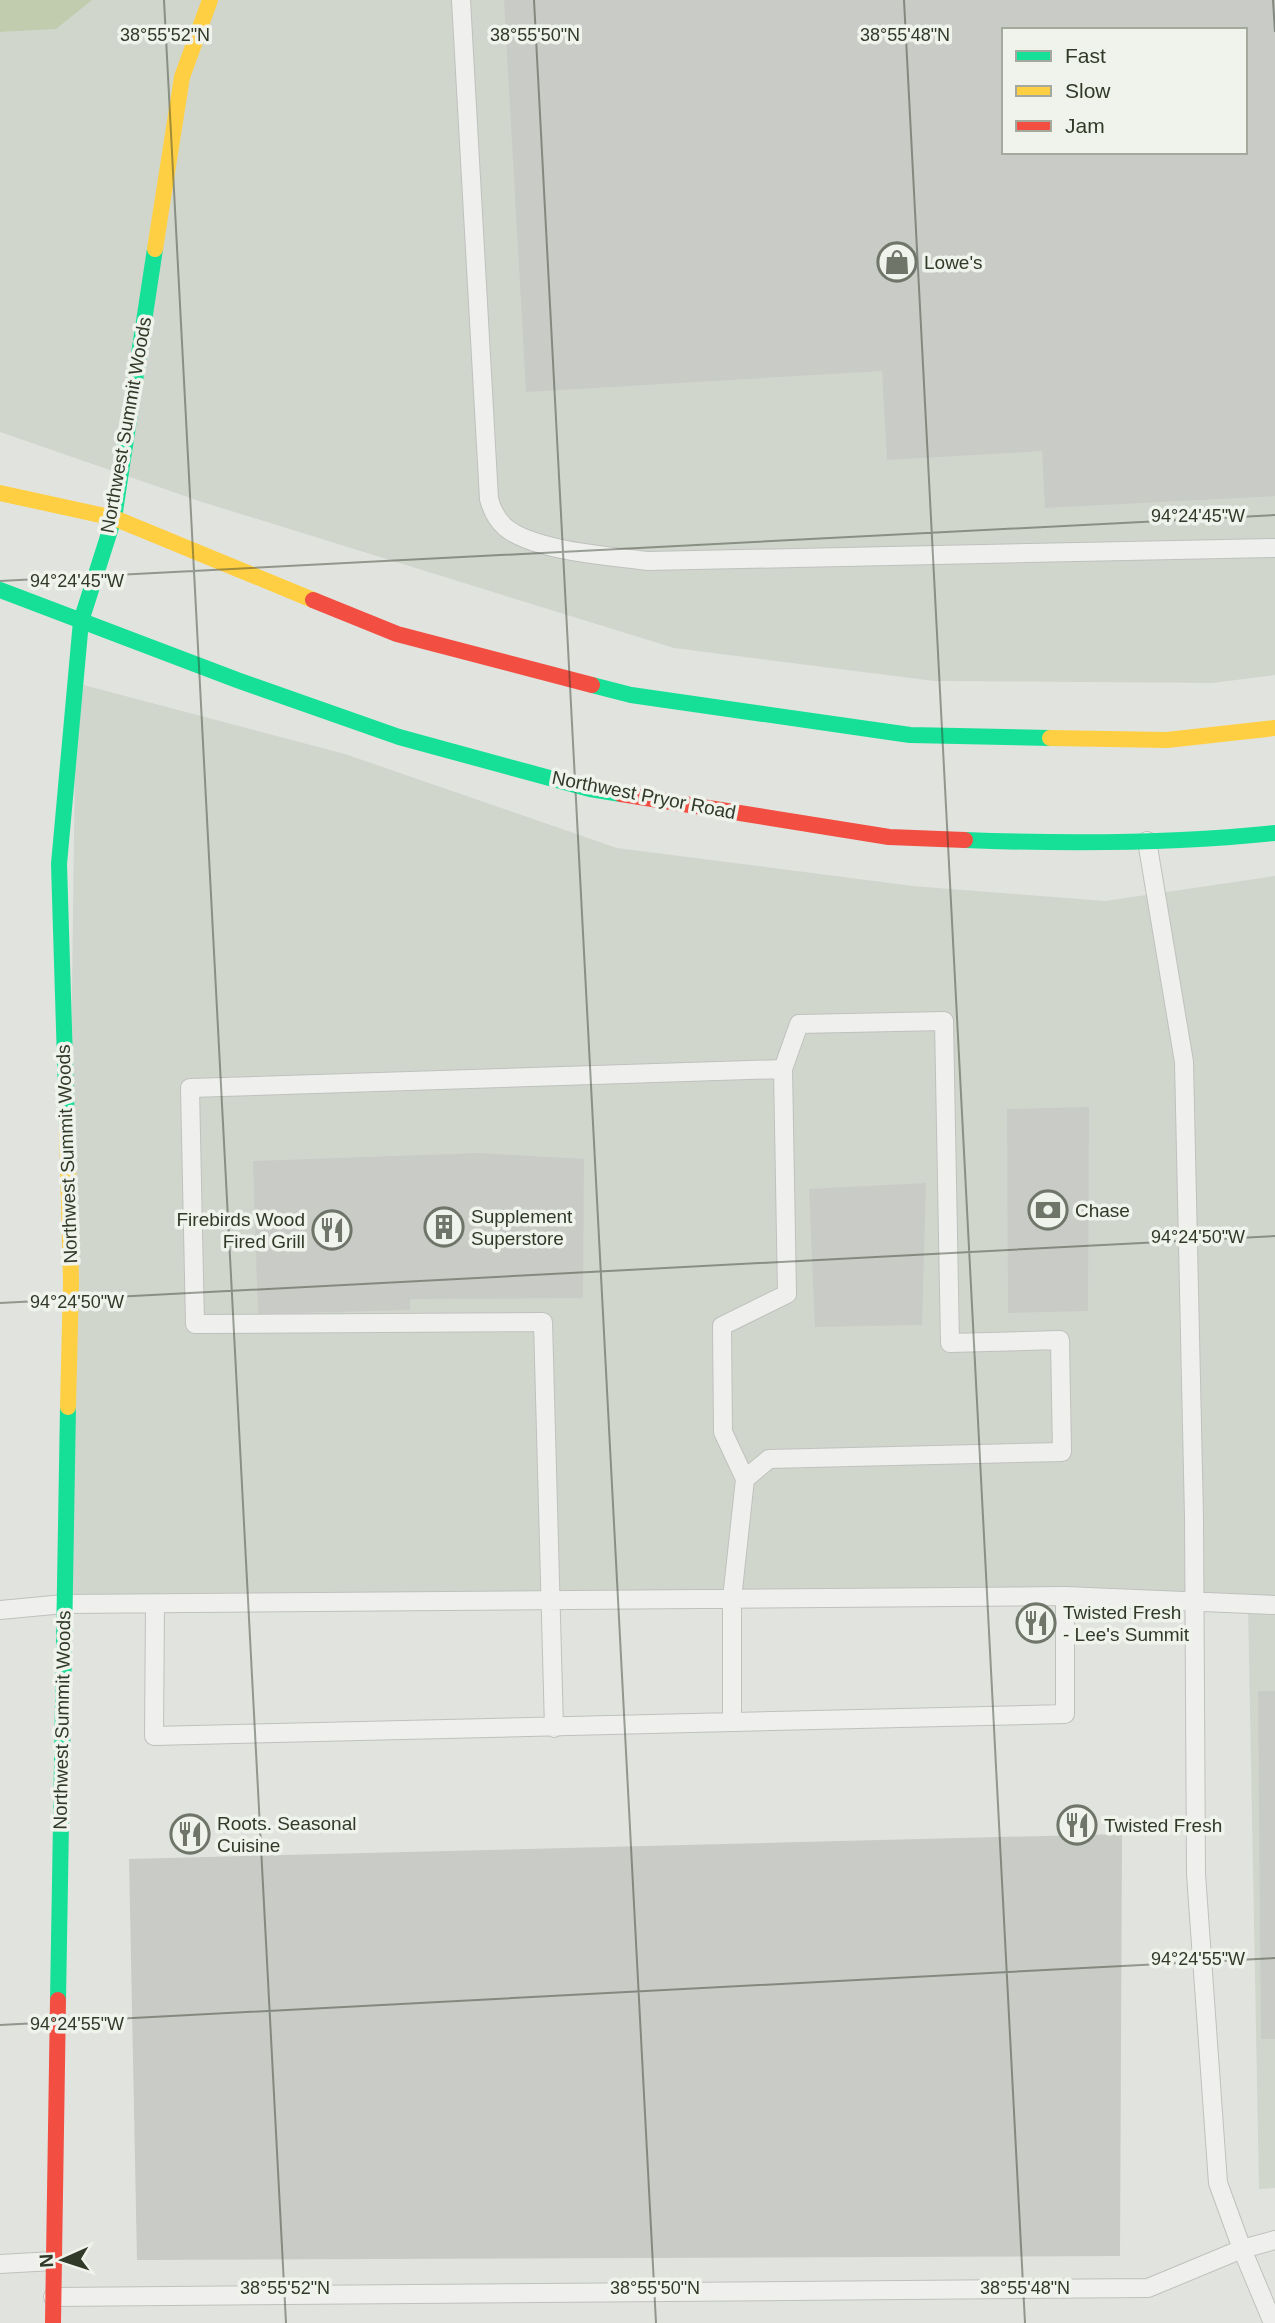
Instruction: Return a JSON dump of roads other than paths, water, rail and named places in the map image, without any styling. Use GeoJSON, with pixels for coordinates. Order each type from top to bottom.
{"type":"FeatureCollection","features":[{"type":"Feature","properties":{"kind":"main road","name":"Northwest Summit Woods"},"geometry":{"type":"LineString","coordinates":[[53,2323],[71,1282],[59,864],[81,621],[114,518],[182,77],[210,0]]}},
{"type":"Feature","properties":{"kind":"main road"},"geometry":{"type":"LineString","coordinates":[[0,492],[114,518],[397,634],[631,695],[910,735],[1167,740],[1275,728]]}},
{"type":"Feature","properties":{"kind":"main road","name":"Northwest Pryor Road"},"geometry":{"type":"LineString","coordinates":[[0,590],[237,680],[399,737],[590,789],[889,837],[1061,844],[1230,838],[1275,833]]}},
{"type":"Feature","properties":{"kind":"lane"},"geometry":{"type":"LineString","coordinates":[[461,0],[489,499],[494,515],[506,528],[548,547],[648,561],[1275,548]]}},
{"type":"Feature","properties":{"kind":"lane"},"geometry":{"type":"LineString","coordinates":[[1147,841],[1184,1062],[1196,1874],[1218,2183],[1273,2323]]}},
{"type":"Feature","properties":{"kind":"lane"},"geometry":{"type":"LineString","coordinates":[[732,1722],[732,1599],[745,1479],[723,1432],[722,1326],[787,1294],[783,1069],[799,1024],[944,1021],[950,1343],[1060,1340],[1062,1452],[769,1459],[745,1479]]}},
{"type":"Feature","properties":{"kind":"lane"},"geometry":{"type":"LineString","coordinates":[[554,1728],[543,1322],[195,1324],[190,1088],[783,1069]]}},
{"type":"Feature","properties":{"kind":"lane"},"geometry":{"type":"LineString","coordinates":[[155,1605],[154,1736],[1065,1714],[1065,1596]]}},
{"type":"Feature","properties":{"kind":"lane"},"geometry":{"type":"LineString","coordinates":[[0,1610],[64,1604],[1065,1596],[1275,1605]]}},
{"type":"Feature","properties":{"kind":"lane"},"geometry":{"type":"LineString","coordinates":[[53,2297],[1148,2288],[1242,2249],[1275,2240]]}},
{"type":"Feature","properties":{"kind":"lane"},"geometry":{"type":"LineString","coordinates":[[0,2264],[53,2261]]}},
{"type":"Feature","properties":{"kind":"place","name":"Lowe's"},"geometry":{"type":"Point","coordinates":[897,262]}},
{"type":"Feature","properties":{"kind":"place","name":"Chase"},"geometry":{"type":"Point","coordinates":[1048,1210]}},
{"type":"Feature","properties":{"kind":"place","name":"Supplement Superstore"},"geometry":{"type":"Point","coordinates":[444,1227]}},
{"type":"Feature","properties":{"kind":"place","name":"Firebirds Wood Fired Grill"},"geometry":{"type":"Point","coordinates":[332,1230]}},
{"type":"Feature","properties":{"kind":"place","name":"Twisted Fresh - Lee's Summit"},"geometry":{"type":"Point","coordinates":[1036,1623]}},
{"type":"Feature","properties":{"kind":"place","name":"Twisted Fresh"},"geometry":{"type":"Point","coordinates":[1077,1825]}},
{"type":"Feature","properties":{"kind":"place","name":"Roots. Seasonal Cuisine"},"geometry":{"type":"Point","coordinates":[190,1834]}}]}
